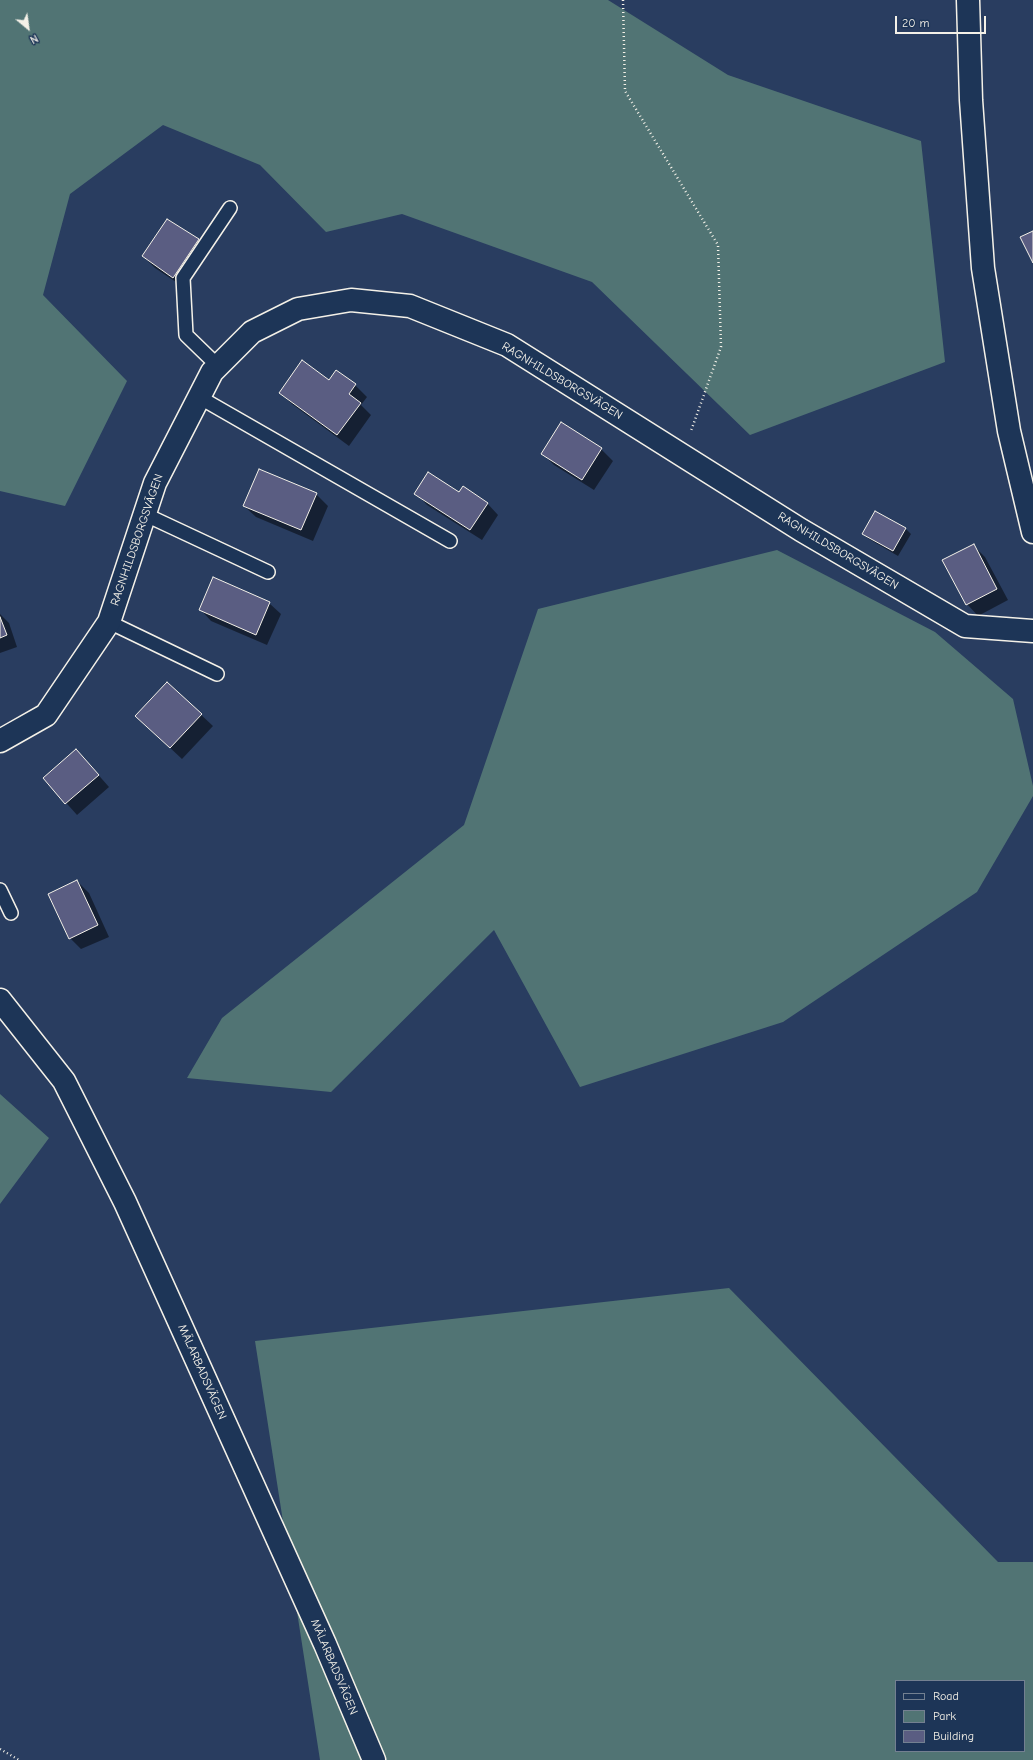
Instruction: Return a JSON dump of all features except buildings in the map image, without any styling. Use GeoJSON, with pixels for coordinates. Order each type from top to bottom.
{"type":"FeatureCollection","features":[{"type":"Feature","properties":{"kind":"street"},"geometry":{"type":"LineString","coordinates":[[968,0],[971,100],[983,268],[1009,432],[1033,532]]}},
{"type":"Feature","properties":{"kind":"street","name":"RAGNHILDSBORGSVÄGEN"},"geometry":{"type":"LineString","coordinates":[[0,742],[46,714],[109,622],[155,482],[212,372],[252,332],[298,309],[352,300],[410,306],[507,346],[801,530],[965,626],[1033,632]]}},
{"type":"Feature","properties":{"kind":"street","name":"MÄLARBADSVÄGEN"},"geometry":{"type":"LineString","coordinates":[[0,1000],[64,1081],[125,1202],[325,1644],[374,1760]]}},
{"type":"Feature","properties":{"kind":"lane"},"geometry":{"type":"LineString","coordinates":[[218,366],[186,335],[183,278],[230,208]]}},
{"type":"Feature","properties":{"kind":"lane"},"geometry":{"type":"LineString","coordinates":[[199,398],[450,541]]}},
{"type":"Feature","properties":{"kind":"lane"},"geometry":{"type":"LineString","coordinates":[[144,514],[268,572]]}},
{"type":"Feature","properties":{"kind":"lane"},"geometry":{"type":"LineString","coordinates":[[109,622],[217,674]]}},
{"type":"Feature","properties":{"kind":"lane"},"geometry":{"type":"LineString","coordinates":[[0,890],[12,913]]}},
{"type":"Feature","properties":{"kind":"path"},"geometry":{"type":"LineString","coordinates":[[623,0],[625,91],[718,245],[721,347],[683,456]]}},
{"type":"Feature","properties":{"kind":"path"},"geometry":{"type":"LineString","coordinates":[[0,1749],[19,1760]]}},
{"type":"Feature","properties":{"kind":"green space"},"geometry":{"type":"Polygon","coordinates":[[[0,0],[608,0],[728,75],[921,141],[945,362],[750,435],[592,282],[402,214],[326,232],[260,165],[163,125],[70,194],[43,295],[127,381],[65,506],[0,491],[0,0]]]}},
{"type":"Feature","properties":{"kind":"green space"},"geometry":{"type":"Polygon","coordinates":[[[777,550],[935,632],[1013,699],[1033,786],[1033,796],[977,892],[783,1022],[580,1087],[494,930],[331,1092],[187,1078],[222,1018],[464,825],[538,609],[777,550]]]}},
{"type":"Feature","properties":{"kind":"green space"},"geometry":{"type":"Polygon","coordinates":[[[0,1094],[49,1138],[0,1204],[0,1094]]]}},
{"type":"Feature","properties":{"kind":"green space"},"geometry":{"type":"Polygon","coordinates":[[[729,1288],[998,1562],[1033,1562],[1033,1760],[320,1760],[255,1341],[729,1288]]]}}]}
